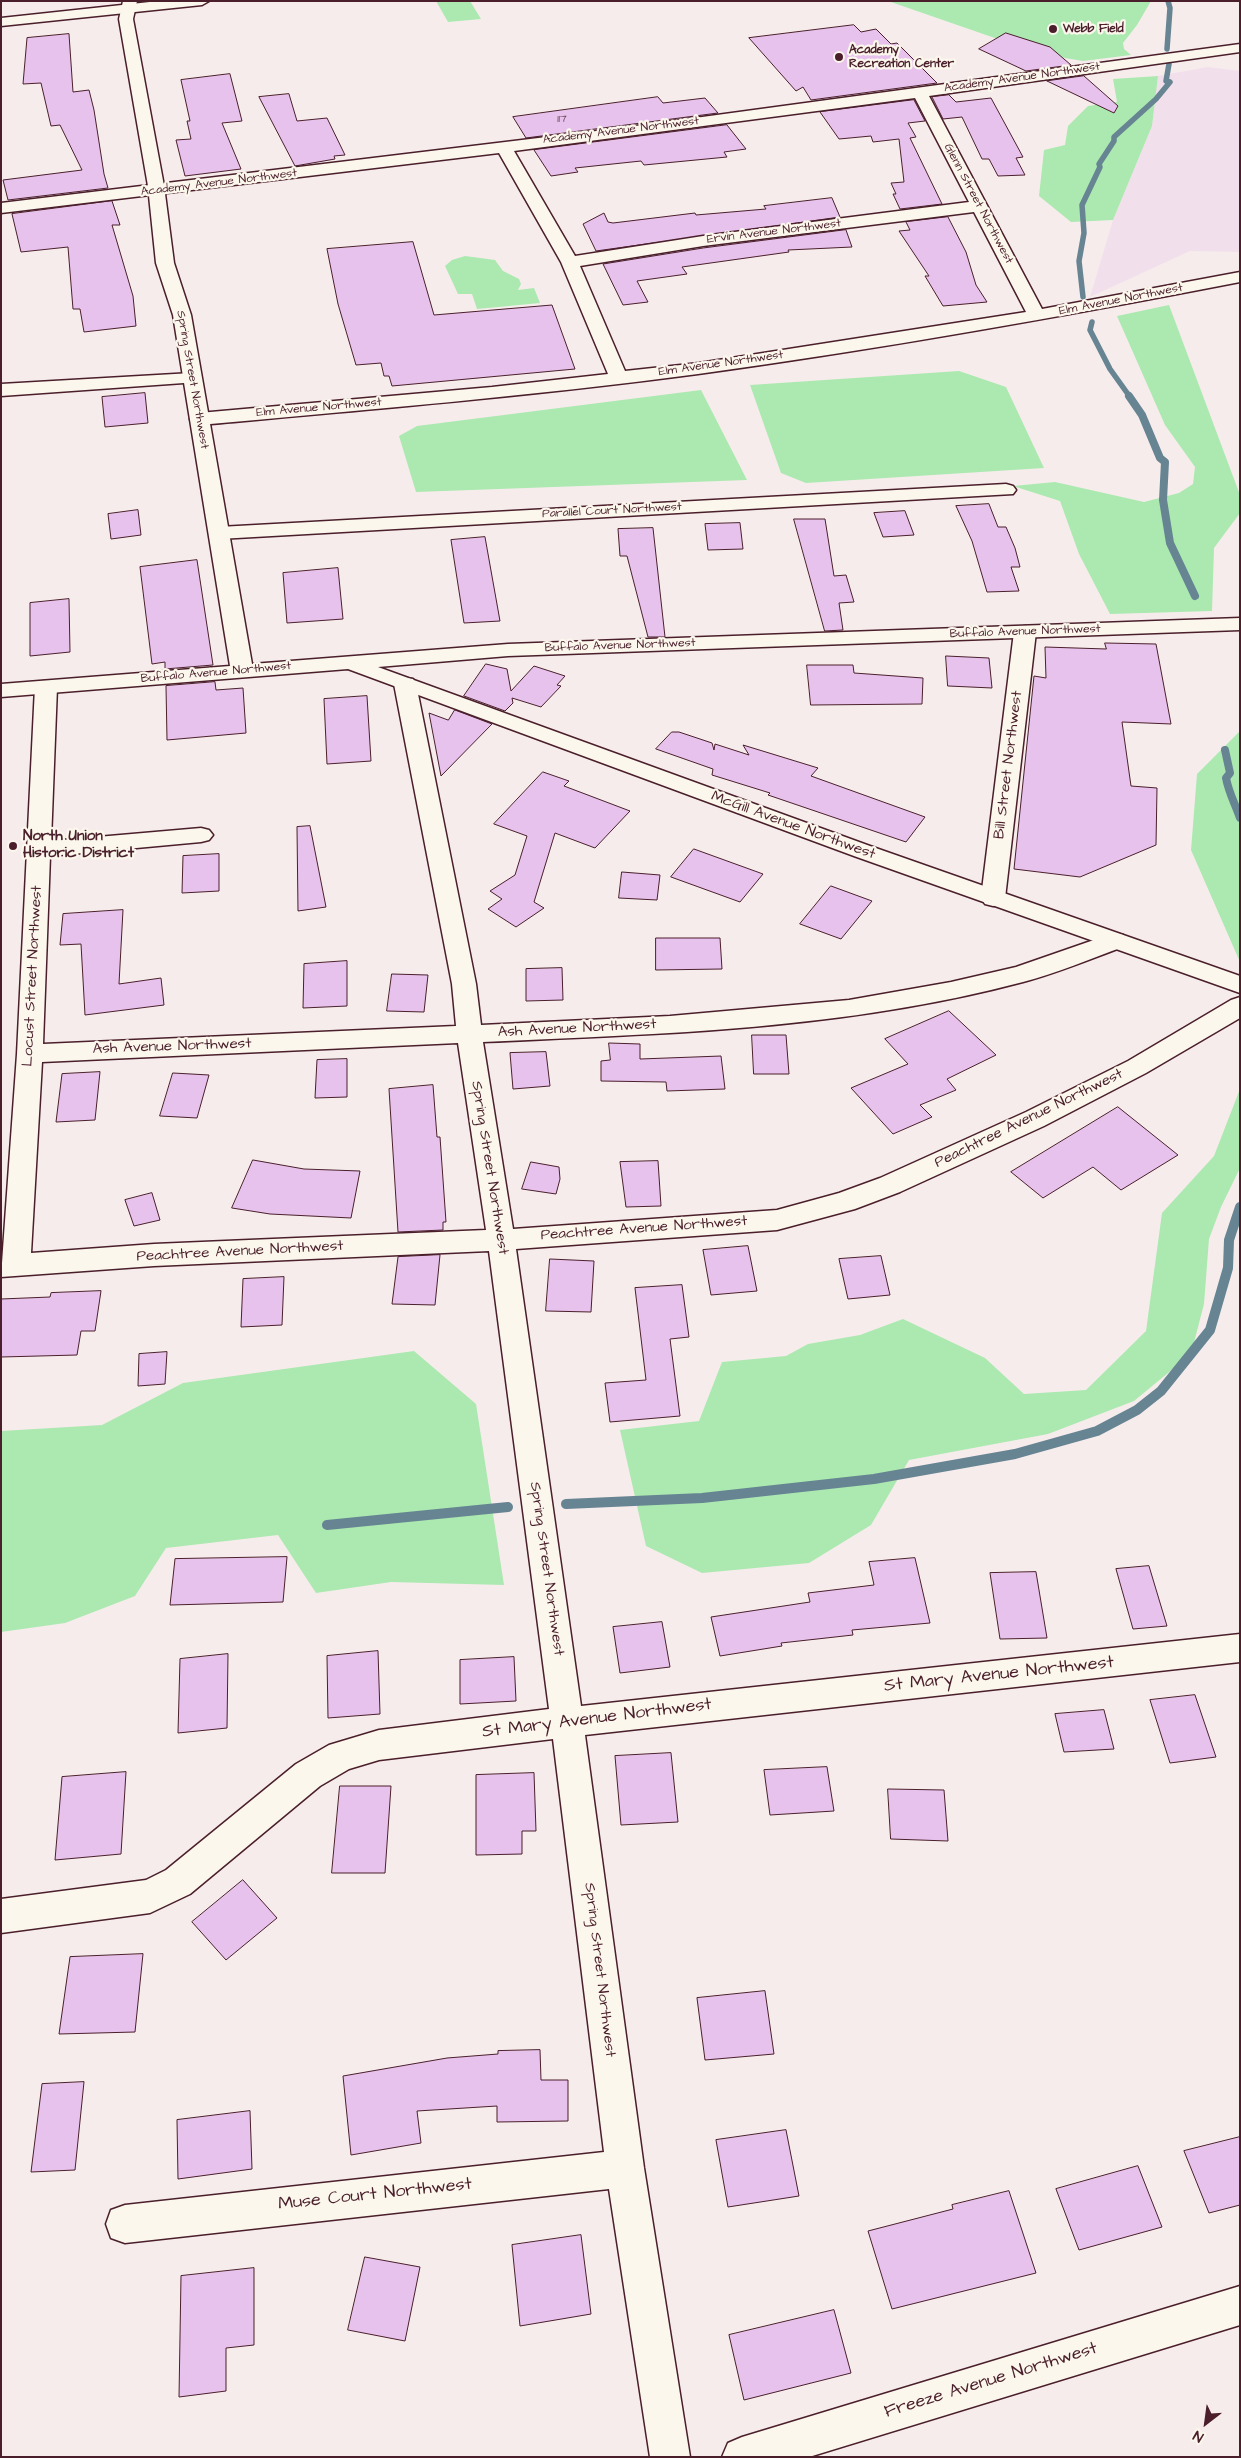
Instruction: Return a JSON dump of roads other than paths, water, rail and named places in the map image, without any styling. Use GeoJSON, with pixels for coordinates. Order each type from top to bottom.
{"type":"FeatureCollection","features":[{"type":"Feature","properties":{"kind":"street"},"geometry":{"type":"LineString","coordinates":[[1,22],[129,5],[202,1]]}},
{"type":"Feature","properties":{"kind":"street","name":"Spring Street Northwest"},"geometry":{"type":"LineString","coordinates":[[129,5],[126,19],[157,191],[165,263],[182,315],[242,671]]}},
{"type":"Feature","properties":{"kind":"street","name":"Academy Avenue Northwest"},"geometry":{"type":"LineString","coordinates":[[1,208],[157,191],[920,92],[1240,48]]}},
{"type":"Feature","properties":{"kind":"street","name":"Glenn Street Northwest"},"geometry":{"type":"LineString","coordinates":[[920,92],[1037,316]]}},
{"type":"Feature","properties":{"kind":"street"},"geometry":{"type":"LineString","coordinates":[[503,146],[570,262],[619,378]]}},
{"type":"Feature","properties":{"kind":"street","name":"Ervin Avenue Northwest"},"geometry":{"type":"LineString","coordinates":[[570,262],[703,241],[979,206]]}},
{"type":"Feature","properties":{"kind":"street","name":"Elm Avenue Northwest"},"geometry":{"type":"LineString","coordinates":[[199,419],[492,394],[619,378],[988,325],[1240,277]]}},
{"type":"Feature","properties":{"kind":"street"},"geometry":{"type":"LineString","coordinates":[[1,390],[192,378]]}},
{"type":"Feature","properties":{"kind":"street","name":"Parallel Court Northwest"},"geometry":{"type":"LineString","coordinates":[[219,533],[1006,490]]}},
{"type":"Feature","properties":{"kind":"street","name":"Buffalo Avenue Northwest"},"geometry":{"type":"LineString","coordinates":[[1,691],[508,650],[1240,624]]}},
{"type":"Feature","properties":{"kind":"street","name":"Bill Street Northwest"},"geometry":{"type":"LineString","coordinates":[[993,898],[1025,632]]}},
{"type":"Feature","properties":{"kind":"street","name":"McGill Avenue Northwest"},"geometry":{"type":"LineString","coordinates":[[347,662],[993,898],[1240,985]]}},
{"type":"Feature","properties":{"kind":"street","name":"Spring Street Northwest"},"geometry":{"type":"LineString","coordinates":[[405,684],[464,984],[469,1034],[501,1240],[567,1722],[625,2168],[670,2457]]}},
{"type":"Feature","properties":{"kind":"street","name":"Locust Street Northwest"},"geometry":{"type":"LineString","coordinates":[[9,1266],[30,1054],[46,687]]}},
{"type":"Feature","properties":{"kind":"street"},"geometry":{"type":"LineString","coordinates":[[39,850],[201,835]]}},
{"type":"Feature","properties":{"kind":"street","name":"Ash Avenue Northwest"},"geometry":{"type":"LineString","coordinates":[[30,1054],[670,1025],[849,1009],[951,991],[1022,974],[1114,941]]}},
{"type":"Feature","properties":{"kind":"street","name":"Peachtree Avenue Northwest"},"geometry":{"type":"LineString","coordinates":[[9,1266],[154,1255],[501,1240],[777,1220],[845,1202],[890,1185],[1035,1120],[1137,1067],[1240,1006]]}},
{"type":"Feature","properties":{"kind":"street","name":"St Mary Avenue Northwest"},"geometry":{"type":"LineString","coordinates":[[1,1916],[36,1913],[150,1896],[178,1882],[308,1774],[341,1756],[379,1746],[567,1722],[1240,1648]]}},
{"type":"Feature","properties":{"kind":"street","name":"Muse Court Northwest"},"geometry":{"type":"LineString","coordinates":[[126,2224],[625,2168]]}},
{"type":"Feature","properties":{"kind":"street","name":"Freeze Avenue Northwest"},"geometry":{"type":"LineString","coordinates":[[742,2457],[1240,2305]]}},
{"type":"Feature","properties":{"kind":"waterway"},"geometry":{"type":"LineString","coordinates":[[1167,49],[1170,8],[1168,1]]}},
{"type":"Feature","properties":{"kind":"waterway"},"geometry":{"type":"LineString","coordinates":[[1083,297],[1079,261],[1084,233],[1082,205],[1100,167],[1099,164],[1114,141],[1114,137],[1156,99],[1170,82],[1166,81],[1169,64]]}},
{"type":"Feature","properties":{"kind":"waterway"},"geometry":{"type":"LineString","coordinates":[[1092,322],[1090,330],[1110,369],[1130,397]]}},
{"type":"Feature","properties":{"kind":"waterway"},"geometry":{"type":"LineString","coordinates":[[1129,396],[1142,415],[1160,458],[1165,462],[1163,500],[1170,543],[1195,596]]}},
{"type":"Feature","properties":{"kind":"waterway"},"geometry":{"type":"LineString","coordinates":[[1225,750],[1230,773],[1226,778],[1230,794],[1240,818]]}},
{"type":"Feature","properties":{"kind":"waterway"},"geometry":{"type":"LineString","coordinates":[[566,1504],[702,1498],[874,1479],[1015,1454],[1097,1431],[1137,1410],[1161,1391],[1210,1330],[1228,1268],[1229,1240],[1240,1207]]}},
{"type":"Feature","properties":{"kind":"waterway"},"geometry":{"type":"LineString","coordinates":[[327,1525],[508,1507]]}},
{"type":"Feature","properties":{"kind":"place","name":"Webb Field"},"geometry":{"type":"Point","coordinates":[1053,29]}},
{"type":"Feature","properties":{"kind":"place","name":"Academy Recreation Center"},"geometry":{"type":"Point","coordinates":[839,57]}},
{"type":"Feature","properties":{"kind":"place","name":"North Union Historic District"},"geometry":{"type":"Point","coordinates":[13,846]}}]}
